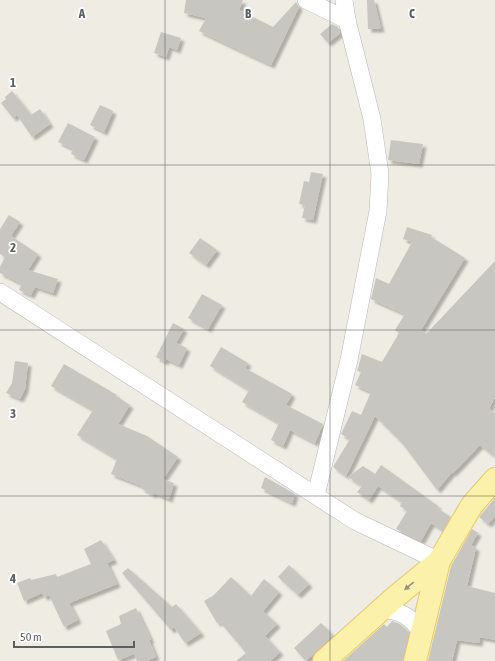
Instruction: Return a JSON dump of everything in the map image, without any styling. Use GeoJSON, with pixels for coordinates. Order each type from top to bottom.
{"type":"FeatureCollection","features":[{"type":"Feature","properties":{"kind":"main road"},"geometry":{"type":"LineString","coordinates":[[415,661],[439,561],[472,506],[495,479]]}},
{"type":"Feature","properties":{"kind":"main road"},"geometry":{"type":"LineString","coordinates":[[324,661],[439,561]]}},
{"type":"Feature","properties":{"kind":"street"},"geometry":{"type":"LineString","coordinates":[[306,0],[347,20]]}},
{"type":"Feature","properties":{"kind":"street"},"geometry":{"type":"LineString","coordinates":[[316,495],[349,360],[378,211],[380,174],[372,119],[347,20],[344,0]]}},
{"type":"Feature","properties":{"kind":"street"},"geometry":{"type":"LineString","coordinates":[[0,292],[355,521],[439,561]]}},
{"type":"Feature","properties":{"kind":"street"},"geometry":{"type":"LineString","coordinates":[[382,609],[397,611],[412,620],[422,632]]}},
{"type":"Feature","properties":{"kind":"building"},"geometry":{"type":"Polygon","coordinates":[[[186,0],[243,0],[239,10],[273,27],[296,2],[299,7],[271,65],[199,31],[206,18],[184,13],[186,0]]]}},
{"type":"Feature","properties":{"kind":"building"},"geometry":{"type":"Polygon","coordinates":[[[367,0],[374,0],[381,29],[368,29],[367,0]]]}},
{"type":"Feature","properties":{"kind":"building"},"geometry":{"type":"Polygon","coordinates":[[[332,24],[338,27],[340,33],[328,43],[320,34],[332,24]]]}},
{"type":"Feature","properties":{"kind":"building"},"geometry":{"type":"Polygon","coordinates":[[[161,32],[181,38],[177,50],[169,47],[166,57],[154,53],[161,32]]]}},
{"type":"Feature","properties":{"kind":"building"},"geometry":{"type":"Polygon","coordinates":[[[12,91],[31,115],[40,109],[50,124],[32,137],[17,115],[13,118],[1,103],[12,91]]]}},
{"type":"Feature","properties":{"kind":"building"},"geometry":{"type":"Polygon","coordinates":[[[100,105],[113,111],[104,132],[90,125],[100,105]]]}},
{"type":"Feature","properties":{"kind":"building"},"geometry":{"type":"Polygon","coordinates":[[[68,123],[95,137],[84,160],[71,154],[73,149],[58,142],[68,123]]]}},
{"type":"Feature","properties":{"kind":"building"},"geometry":{"type":"Polygon","coordinates":[[[391,140],[423,144],[419,164],[388,160],[391,140]]]}},
{"type":"Feature","properties":{"kind":"building"},"geometry":{"type":"Polygon","coordinates":[[[311,172],[323,174],[313,220],[302,218],[305,205],[299,204],[304,181],[309,182],[311,172]]]}},
{"type":"Feature","properties":{"kind":"building"},"geometry":{"type":"Polygon","coordinates":[[[9,215],[20,222],[11,236],[38,254],[28,270],[58,279],[53,293],[35,287],[31,295],[19,290],[22,284],[0,273],[0,267],[5,257],[0,254],[0,229],[9,215]]]}},
{"type":"Feature","properties":{"kind":"building"},"geometry":{"type":"Polygon","coordinates":[[[407,227],[432,235],[431,237],[465,258],[421,330],[426,334],[495,261],[495,397],[489,409],[495,413],[495,457],[480,445],[453,473],[452,472],[437,490],[402,443],[375,416],[346,476],[333,467],[350,439],[341,434],[352,411],[361,415],[371,392],[355,385],[361,372],[357,371],[362,354],[382,362],[399,333],[395,330],[405,314],[371,299],[376,278],[389,284],[412,242],[403,239],[407,227]]]}},
{"type":"Feature","properties":{"kind":"building"},"geometry":{"type":"Polygon","coordinates":[[[200,238],[217,250],[206,265],[189,253],[200,238]]]}},
{"type":"Feature","properties":{"kind":"building"},"geometry":{"type":"Polygon","coordinates":[[[202,294],[222,305],[208,329],[188,318],[202,294]]]}},
{"type":"Feature","properties":{"kind":"building"},"geometry":{"type":"Polygon","coordinates":[[[173,323],[184,329],[176,343],[187,348],[179,365],[166,359],[165,362],[156,357],[173,323]]]}},
{"type":"Feature","properties":{"kind":"building"},"geometry":{"type":"Polygon","coordinates":[[[221,347],[248,363],[245,368],[292,394],[286,405],[323,424],[315,443],[290,430],[283,446],[271,440],[279,423],[242,402],[249,390],[210,366],[221,347]]]}},
{"type":"Feature","properties":{"kind":"building"},"geometry":{"type":"Polygon","coordinates":[[[15,361],[28,363],[25,389],[20,399],[6,393],[12,383],[15,361]]]}},
{"type":"Feature","properties":{"kind":"building"},"geometry":{"type":"Polygon","coordinates":[[[64,364],[117,395],[116,396],[130,405],[118,424],[147,436],[178,457],[163,479],[174,483],[169,499],[154,493],[153,495],[141,488],[142,486],[111,474],[117,459],[77,435],[93,410],[51,386],[64,364]]]}},
{"type":"Feature","properties":{"kind":"building"},"geometry":{"type":"Polygon","coordinates":[[[381,465],[451,517],[443,530],[431,523],[421,541],[396,529],[407,511],[400,506],[402,502],[378,486],[369,500],[357,492],[362,486],[348,477],[363,466],[375,474],[381,465]]]}},
{"type":"Feature","properties":{"kind":"building"},"geometry":{"type":"Polygon","coordinates":[[[265,477],[295,494],[292,503],[261,488],[265,477]]]}},
{"type":"Feature","properties":{"kind":"building"},"geometry":{"type":"Polygon","coordinates":[[[495,498],[495,516],[488,524],[479,517],[495,498]]]}},
{"type":"Feature","properties":{"kind":"building"},"geometry":{"type":"Polygon","coordinates":[[[472,529],[478,533],[471,545],[476,548],[467,586],[495,593],[495,640],[480,637],[479,643],[457,640],[452,661],[428,661],[451,566],[472,529]]]}},
{"type":"Feature","properties":{"kind":"building"},"geometry":{"type":"Polygon","coordinates":[[[101,540],[114,560],[107,563],[117,584],[69,603],[78,620],[64,627],[49,595],[44,597],[42,593],[24,601],[17,583],[30,578],[31,580],[56,574],[57,577],[91,564],[84,549],[101,540]]]}},
{"type":"Feature","properties":{"kind":"building"},"geometry":{"type":"Polygon","coordinates":[[[289,565],[309,584],[298,595],[278,577],[289,565]]]}},
{"type":"Feature","properties":{"kind":"building"},"geometry":{"type":"Polygon","coordinates":[[[128,568],[172,607],[176,604],[201,633],[185,643],[174,627],[171,630],[122,573],[128,568]]]}},
{"type":"Feature","properties":{"kind":"building"},"geometry":{"type":"Polygon","coordinates":[[[231,577],[251,596],[264,579],[279,592],[263,611],[277,624],[265,636],[280,652],[270,661],[236,661],[246,653],[220,622],[217,623],[204,601],[214,595],[231,577]]]}},
{"type":"Feature","properties":{"kind":"building"},"geometry":{"type":"Polygon","coordinates":[[[136,608],[151,640],[149,640],[156,657],[146,661],[137,661],[134,654],[118,660],[106,631],[121,624],[119,616],[136,608]]]}},
{"type":"Feature","properties":{"kind":"building"},"geometry":{"type":"Polygon","coordinates":[[[392,621],[400,624],[409,632],[403,661],[343,661],[384,624],[387,627],[392,621]]]}},
{"type":"Feature","properties":{"kind":"building"},"geometry":{"type":"Polygon","coordinates":[[[321,623],[333,635],[306,661],[294,648],[321,623]]]}}]}
